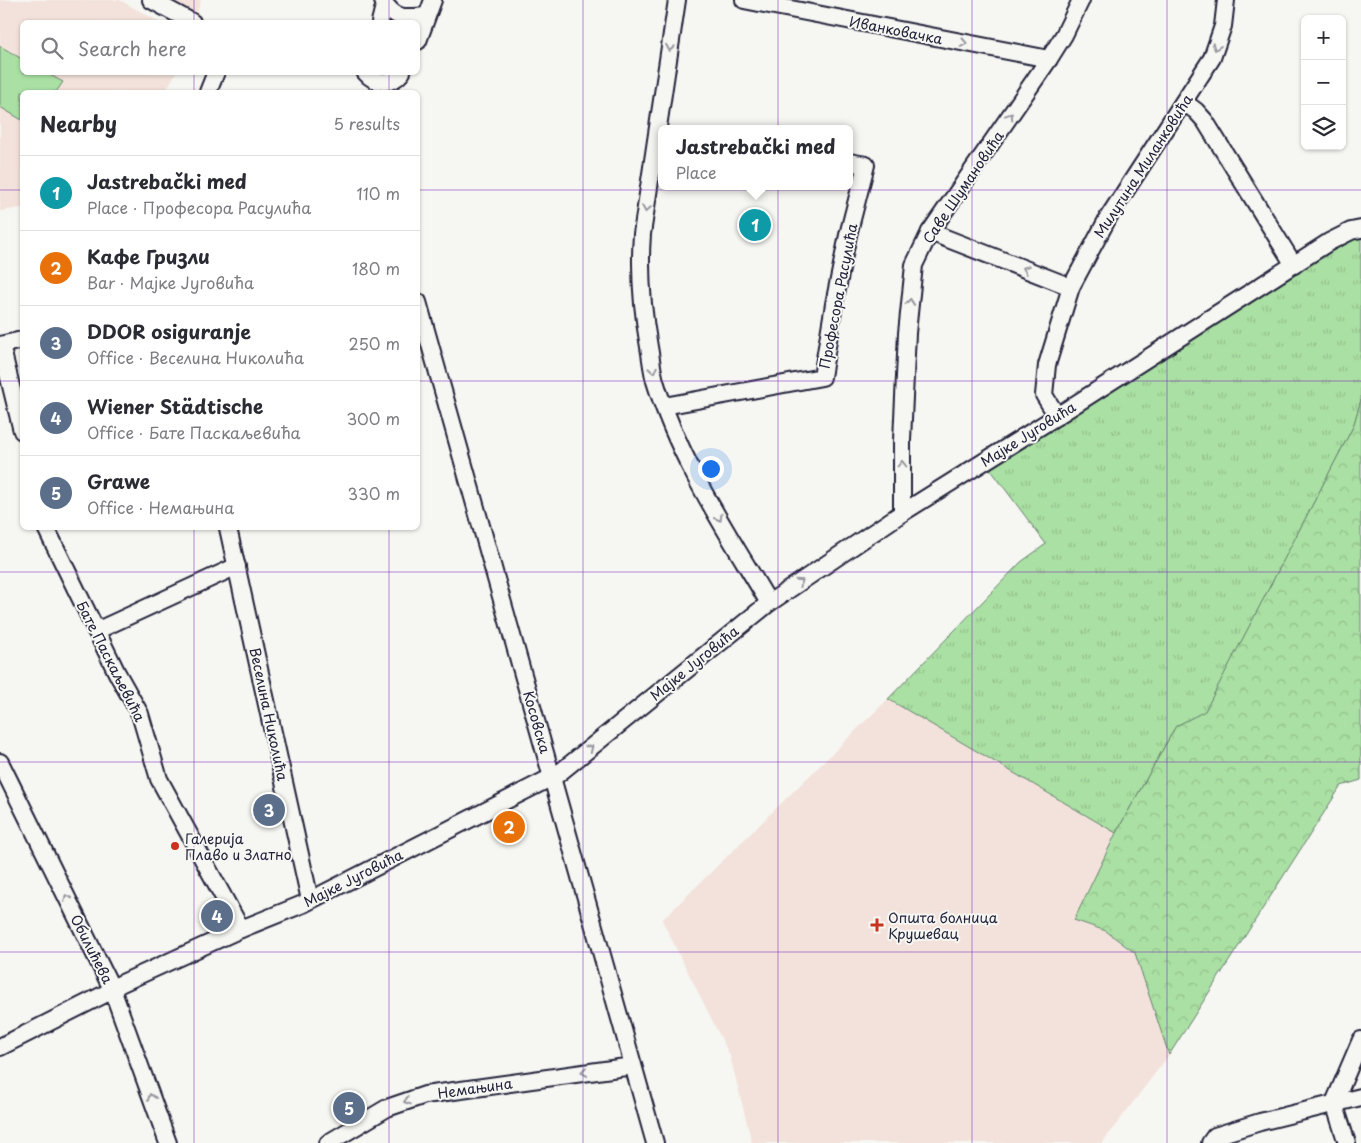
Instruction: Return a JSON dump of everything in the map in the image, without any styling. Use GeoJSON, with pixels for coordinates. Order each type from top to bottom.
{"type":"FeatureCollection","features":[{"type":"Feature","properties":{"kind":"street"},"geometry":{"type":"LineString","coordinates":[[151,0],[188,20]]}},
{"type":"Feature","properties":{"kind":"street"},"geometry":{"type":"LineString","coordinates":[[658,125],[677,0]]}},
{"type":"Feature","properties":{"kind":"street","name":"Иванковачка"},"geometry":{"type":"LineString","coordinates":[[744,0],[1049,59]]}},
{"type":"Feature","properties":{"kind":"street","name":"Саве Шумановића"},"geometry":{"type":"LineString","coordinates":[[902,513],[902,440],[912,275],[918,255],[930,232],[1049,59],[1064,35],[1081,0]]}},
{"type":"Feature","properties":{"kind":"street","name":"Милутина Миланковића"},"geometry":{"type":"LineString","coordinates":[[1057,416],[1044,395],[1047,365],[1071,287],[1104,223],[1212,58],[1223,26],[1226,0]]}},
{"type":"Feature","properties":{"kind":"street"},"geometry":{"type":"LineString","coordinates":[[383,11],[410,18],[426,13]]}},
{"type":"Feature","properties":{"kind":"street"},"geometry":{"type":"LineString","coordinates":[[420,34],[426,13]]}},
{"type":"Feature","properties":{"kind":"street"},"geometry":{"type":"LineString","coordinates":[[209,90],[215,75]]}},
{"type":"Feature","properties":{"kind":"street"},"geometry":{"type":"LineString","coordinates":[[374,82],[386,82],[400,75]]}},
{"type":"Feature","properties":{"kind":"street"},"geometry":{"type":"LineString","coordinates":[[397,90],[401,75]]}},
{"type":"Feature","properties":{"kind":"street"},"geometry":{"type":"LineString","coordinates":[[1184,102],[1196,110],[1205,121],[1294,265]]}},
{"type":"Feature","properties":{"kind":"street"},"geometry":{"type":"LineString","coordinates":[[658,127],[642,234],[640,262],[640,292],[654,379],[680,443],[710,503],[769,603]]}},
{"type":"Feature","properties":{"kind":"street","name":"Професора Расулића"},"geometry":{"type":"LineString","coordinates":[[664,406],[822,377],[848,235],[866,165],[853,163]]}},
{"type":"Feature","properties":{"kind":"street","name":"Мајке Југовића"},"geometry":{"type":"LineString","coordinates":[[0,1047],[112,989],[241,929],[310,900],[558,774],[769,603],[902,513],[1329,242],[1351,231],[1361,229]]}},
{"type":"Feature","properties":{"kind":"street"},"geometry":{"type":"LineString","coordinates":[[930,232],[1071,287]]}},
{"type":"Feature","properties":{"kind":"street","name":"Косовска"},"geometry":{"type":"LineString","coordinates":[[421,328],[552,777],[655,1143]]}},
{"type":"Feature","properties":{"kind":"street"},"geometry":{"type":"LineString","coordinates":[[20,340],[0,345],[20,423]]}},
{"type":"Feature","properties":{"kind":"street","name":"Бате Паскаљевића"},"geometry":{"type":"LineString","coordinates":[[47,530],[96,631],[140,714],[160,779],[241,929]]}},
{"type":"Feature","properties":{"kind":"street","name":"Веселина Николића"},"geometry":{"type":"LineString","coordinates":[[228,530],[310,900]]}},
{"type":"Feature","properties":{"kind":"street"},"geometry":{"type":"LineString","coordinates":[[96,631],[237,566]]}},
{"type":"Feature","properties":{"kind":"street","name":"Обилићева"},"geometry":{"type":"LineString","coordinates":[[0,762],[112,989],[168,1143]]}},
{"type":"Feature","properties":{"kind":"street"},"geometry":{"type":"LineString","coordinates":[[1347,1143],[1334,1103],[1361,1040]]}},
{"type":"Feature","properties":{"kind":"street","name":"Немањина"},"geometry":{"type":"LineString","coordinates":[[328,1143],[387,1108],[425,1095],[632,1066]]}},
{"type":"Feature","properties":{"kind":"street"},"geometry":{"type":"LineString","coordinates":[[1210,1143],[1216,1136],[1260,1122],[1361,1097]]}},
{"type":"Feature","properties":{"kind":"shaded area"},"geometry":{"type":"Polygon","coordinates":[[[0,0],[120,0],[155,20],[20,20],[20,75],[175,75],[166,90],[20,90],[20,208],[0,211],[0,0]]]}},
{"type":"Feature","properties":{"kind":"shaded area"},"geometry":{"type":"Polygon","coordinates":[[[151,0],[201,0],[195,20],[190,20],[151,0]]]}},
{"type":"Feature","properties":{"kind":"shaded area","name":"Општа болница Крушевац"},"geometry":{"type":"Polygon","coordinates":[[[888,699],[1116,833],[1075,920],[1106,931],[1135,953],[1169,1055],[1102,1143],[752,1143],[730,1056],[662,920],[888,699]]]}},
{"type":"Feature","properties":{"kind":"green space"},"geometry":{"type":"Polygon","coordinates":[[[0,46],[20,58],[20,75],[50,75],[63,82],[57,90],[20,90],[20,119],[0,107],[0,46]]]}},
{"type":"Feature","properties":{"kind":"green space"},"geometry":{"type":"Polygon","coordinates":[[[1361,229],[1361,400],[1353,427],[1205,712],[1176,726],[1116,833],[888,699],[1021,562],[1046,544],[985,462],[1361,229]]]}},
{"type":"Feature","properties":{"kind":"green space"},"geometry":{"type":"Polygon","coordinates":[[[1361,400],[1361,780],[1341,786],[1169,1055],[1135,953],[1106,931],[1074,920],[1116,833],[1176,726],[1205,711],[1353,427],[1361,400]]]}},
{"type":"Feature","properties":{"kind":"place","name":"Jastrebački med"},"geometry":{"type":"Point","coordinates":[755,225]}},
{"type":"Feature","properties":{"kind":"place","name":"DDOR osiguranje"},"geometry":{"type":"Point","coordinates":[269,810]}},
{"type":"Feature","properties":{"kind":"place","name":"Кафе Гризли"},"geometry":{"type":"Point","coordinates":[509,827]}},
{"type":"Feature","properties":{"kind":"place","name":"Галерија Плаво и Златно"},"geometry":{"type":"Point","coordinates":[175,846]}},
{"type":"Feature","properties":{"kind":"place","name":"Wiener Städtische"},"geometry":{"type":"Point","coordinates":[217,916]}},
{"type":"Feature","properties":{"kind":"place","name":"Општа болница Крушевац"},"geometry":{"type":"Point","coordinates":[877,925]}},
{"type":"Feature","properties":{"kind":"place","name":"Grawe"},"geometry":{"type":"Point","coordinates":[349,1108]}}]}
